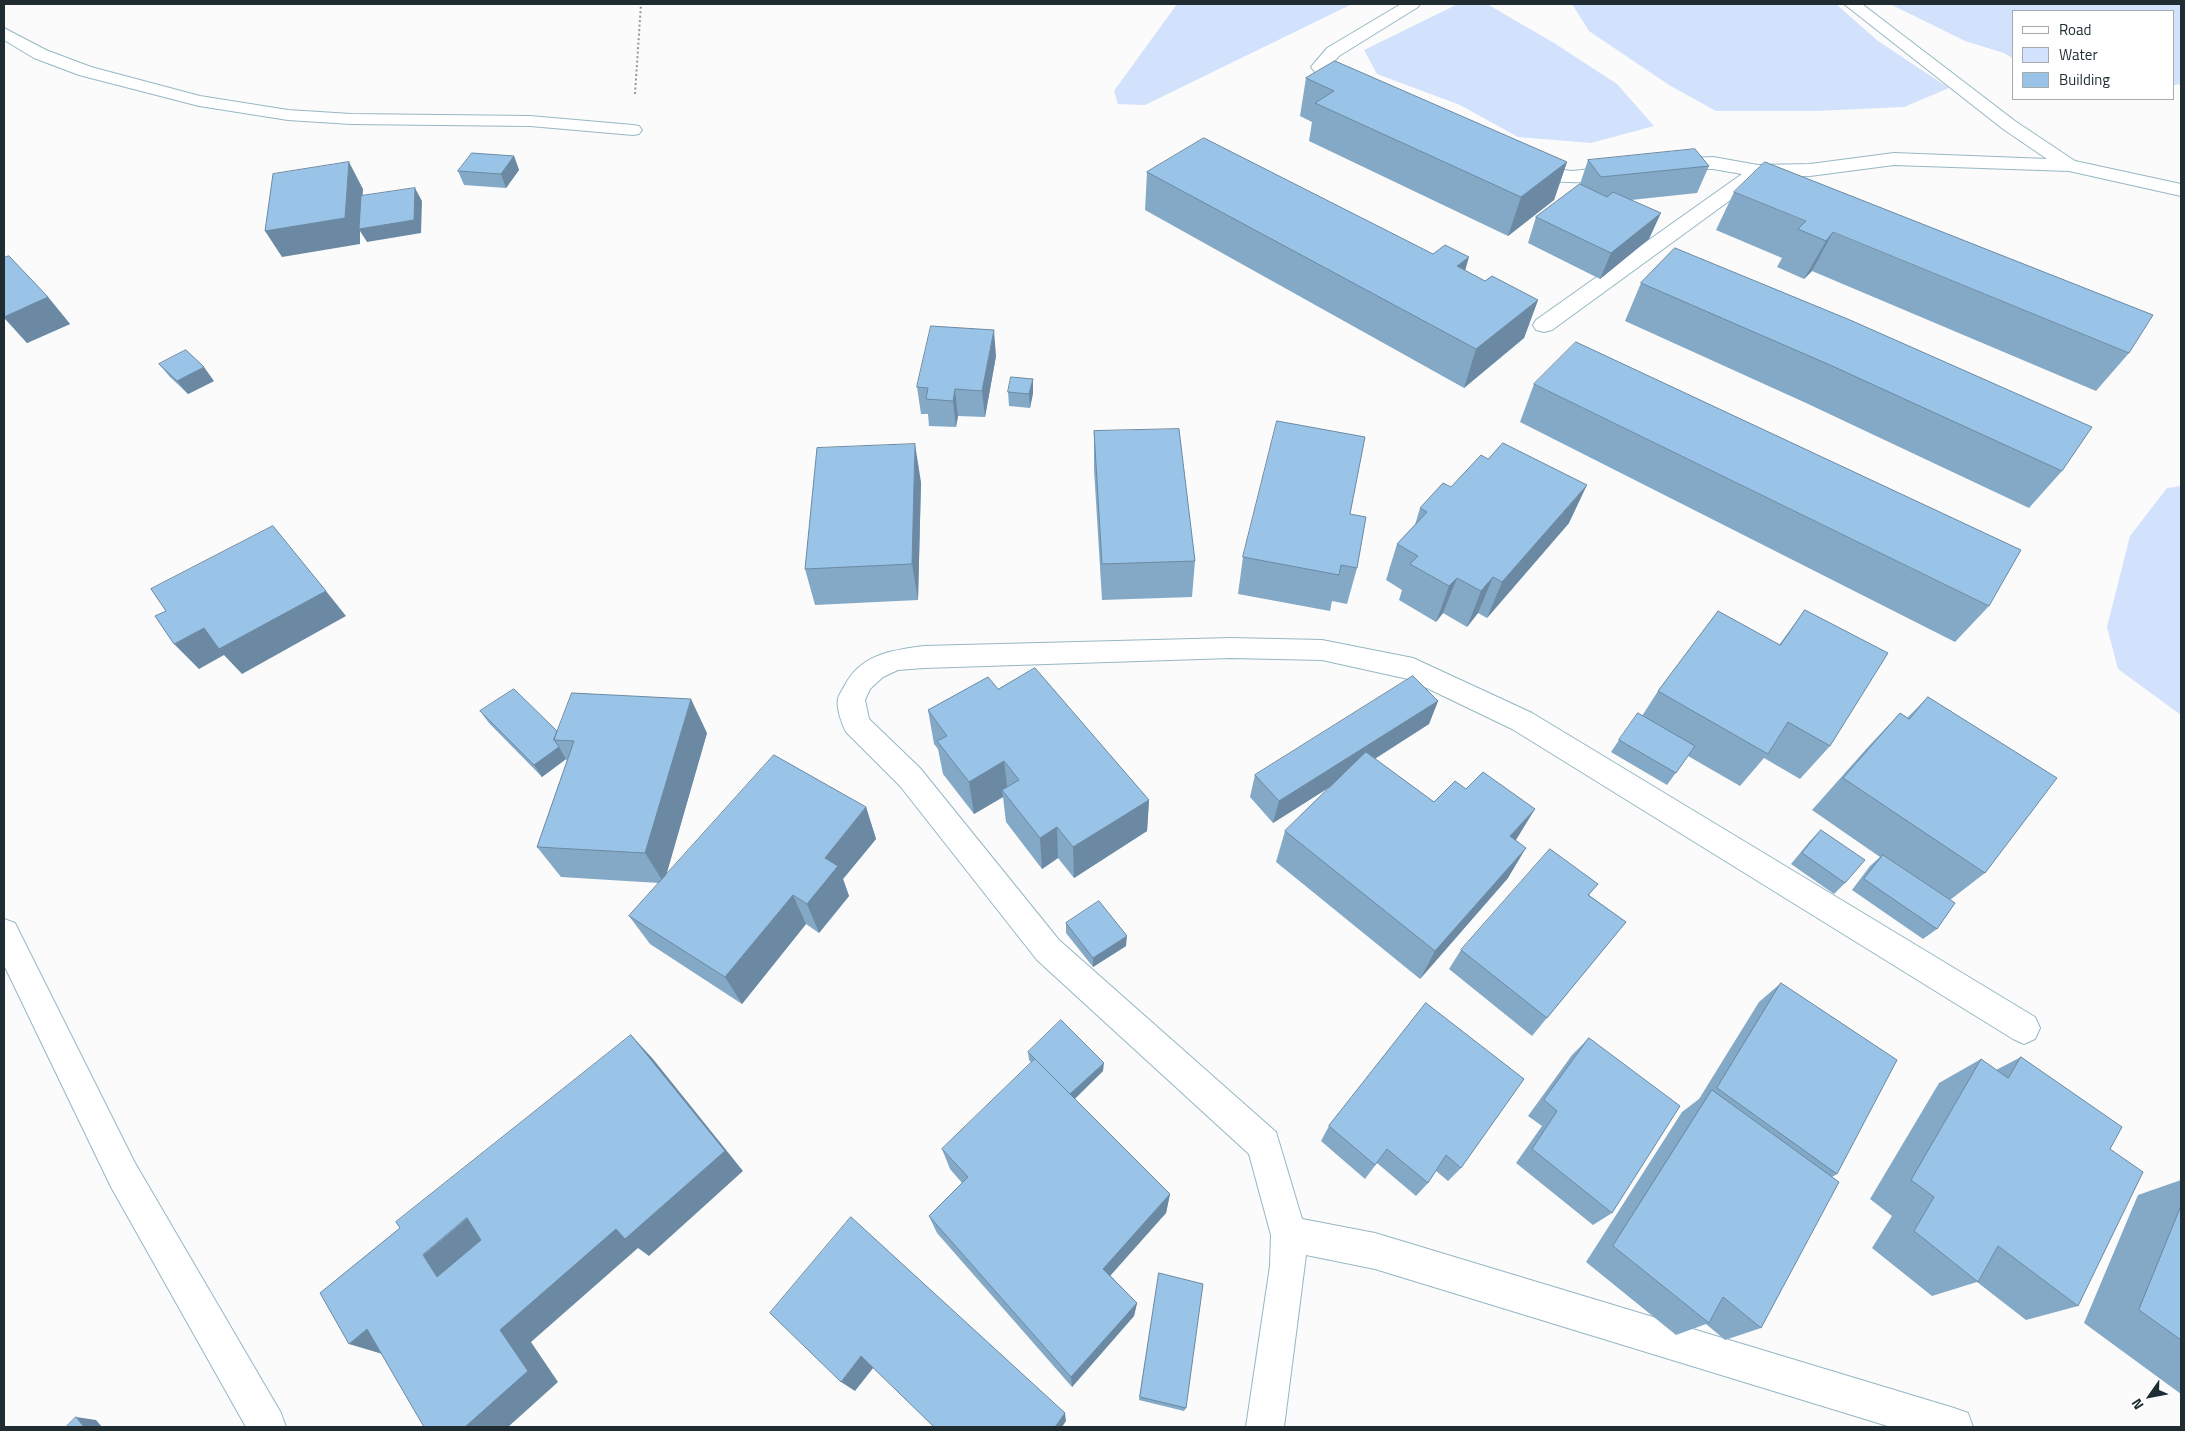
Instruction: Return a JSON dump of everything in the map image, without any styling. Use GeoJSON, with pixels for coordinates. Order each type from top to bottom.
{"type":"FeatureCollection","features":[{"type":"Feature","properties":{"kind":"street"},"geometry":{"type":"LineString","coordinates":[[1366,95],[1329,78],[1320,67],[1334,52],[1412,4]]}},
{"type":"Feature","properties":{"kind":"street"},"geometry":{"type":"LineString","coordinates":[[1852,4],[2009,125],[2069,165]]}},
{"type":"Feature","properties":{"kind":"street"},"geometry":{"type":"LineString","coordinates":[[4,33],[40,54],[86,71],[199,102],[288,115],[351,119],[530,121],[632,130]]}},
{"type":"Feature","properties":{"kind":"street"},"geometry":{"type":"LineString","coordinates":[[1511,168],[1555,178],[1589,178],[1676,161],[1713,163],[1758,171],[1810,170],[1894,159],[2069,165],[2181,190]]}},
{"type":"Feature","properties":{"kind":"street"},"geometry":{"type":"LineString","coordinates":[[1544,325],[1758,171]]}},
{"type":"Feature","properties":{"kind":"street"},"geometry":{"type":"LineString","coordinates":[[1265,1427],[1288,1266],[1289,1235],[1264,1144],[1048,950],[910,777],[856,724],[851,700],[860,682],[874,669],[895,660],[924,657],[1232,648],[1322,650],[1413,669],[1522,721],[2024,1028]]}},
{"type":"Feature","properties":{"kind":"street"},"geometry":{"type":"LineString","coordinates":[[4,934],[123,1175],[266,1427]]}},
{"type":"Feature","properties":{"kind":"street"},"geometry":{"type":"LineString","coordinates":[[1289,1235],[1320,1238],[1374,1251],[1954,1427]]}},
{"type":"Feature","properties":{"kind":"path"},"geometry":{"type":"LineString","coordinates":[[632,130],[641,4]]}},
{"type":"Feature","properties":{"kind":"water"},"geometry":{"type":"Polygon","coordinates":[[[1177,4],[1352,4],[1145,105],[1118,104],[1114,91],[1177,4]]]}},
{"type":"Feature","properties":{"kind":"water"},"geometry":{"type":"Polygon","coordinates":[[[1487,4],[1554,43],[1617,84],[1654,126],[1591,143],[1518,137],[1460,105],[1377,74],[1364,50],[1456,5],[1487,4]]]}},
{"type":"Feature","properties":{"kind":"water"},"geometry":{"type":"Polygon","coordinates":[[[1572,4],[1836,4],[1878,41],[1949,88],[1904,107],[1816,111],[1716,111],[1669,85],[1589,31],[1572,4]]]}},
{"type":"Feature","properties":{"kind":"water"},"geometry":{"type":"Polygon","coordinates":[[[1890,4],[2181,4],[2181,84],[2175,85],[2175,10],[2012,10],[2012,58],[2004,53],[1965,41],[1890,4]]]}},
{"type":"Feature","properties":{"kind":"water"},"geometry":{"type":"Polygon","coordinates":[[[2181,486],[2181,715],[2118,669],[2107,627],[2130,536],[2167,488],[2181,486]]]}},
{"type":"Feature","properties":{"kind":"building"},"geometry":{"type":"Polygon","coordinates":[[[1335,61],[1567,162],[1521,197],[1315,103],[1334,91],[1306,78],[1335,61]]]}},
{"type":"Feature","properties":{"kind":"building"},"geometry":{"type":"Polygon","coordinates":[[[1204,138],[1433,254],[1445,245],[1469,257],[1457,266],[1485,281],[1492,276],[1538,300],[1476,349],[1147,172],[1204,138]]]}},
{"type":"Feature","properties":{"kind":"building"},"geometry":{"type":"Polygon","coordinates":[[[1695,149],[1709,166],[1601,177],[1588,160],[1695,149]]]}},
{"type":"Feature","properties":{"kind":"building"},"geometry":{"type":"Polygon","coordinates":[[[472,153],[514,156],[501,174],[458,171],[472,153]]]}},
{"type":"Feature","properties":{"kind":"building"},"geometry":{"type":"Polygon","coordinates":[[[349,162],[345,218],[265,231],[273,174],[349,162]]]}},
{"type":"Feature","properties":{"kind":"building"},"geometry":{"type":"Polygon","coordinates":[[[1765,162],[2153,315],[2129,353],[1833,232],[1826,241],[1798,229],[1806,221],[1734,192],[1765,162]]]}},
{"type":"Feature","properties":{"kind":"building"},"geometry":{"type":"Polygon","coordinates":[[[1580,184],[1607,197],[1613,192],[1661,213],[1611,253],[1536,217],[1580,184]]]}},
{"type":"Feature","properties":{"kind":"building"},"geometry":{"type":"Polygon","coordinates":[[[415,188],[414,220],[359,229],[361,196],[415,188]]]}},
{"type":"Feature","properties":{"kind":"building"},"geometry":{"type":"Polygon","coordinates":[[[1675,248],[1850,320],[2092,427],[2062,471],[1830,365],[1641,283],[1675,248]]]}},
{"type":"Feature","properties":{"kind":"building"},"geometry":{"type":"Polygon","coordinates":[[[9,256],[48,297],[4,317],[4,258],[9,256]]]}},
{"type":"Feature","properties":{"kind":"building"},"geometry":{"type":"Polygon","coordinates":[[[931,326],[994,330],[982,391],[955,389],[953,401],[926,399],[928,388],[917,387],[931,326]]]}},
{"type":"Feature","properties":{"kind":"building"},"geometry":{"type":"Polygon","coordinates":[[[1576,342],[2021,550],[1989,606],[1534,384],[1576,342]]]}},
{"type":"Feature","properties":{"kind":"building"},"geometry":{"type":"Polygon","coordinates":[[[186,350],[204,367],[177,381],[159,364],[186,350]]]}},
{"type":"Feature","properties":{"kind":"building"},"geometry":{"type":"Polygon","coordinates":[[[1011,377],[1033,379],[1029,394],[1008,392],[1011,377]]]}},
{"type":"Feature","properties":{"kind":"building"},"geometry":{"type":"Polygon","coordinates":[[[1277,421],[1365,437],[1350,514],[1366,517],[1357,568],[1341,565],[1339,575],[1243,557],[1277,421]]]}},
{"type":"Feature","properties":{"kind":"building"},"geometry":{"type":"Polygon","coordinates":[[[1179,429],[1195,561],[1102,564],[1094,431],[1179,429]]]}},
{"type":"Feature","properties":{"kind":"building"},"geometry":{"type":"Polygon","coordinates":[[[1503,443],[1587,485],[1502,582],[1493,577],[1481,591],[1457,578],[1449,586],[1410,564],[1418,556],[1397,544],[1427,512],[1420,508],[1443,483],[1451,487],[1481,455],[1488,459],[1503,443]]]}},
{"type":"Feature","properties":{"kind":"building"},"geometry":{"type":"Polygon","coordinates":[[[915,444],[912,564],[805,569],[817,448],[915,444]]]}},
{"type":"Feature","properties":{"kind":"building"},"geometry":{"type":"Polygon","coordinates":[[[273,526],[326,591],[219,649],[204,628],[174,644],[155,616],[166,611],[151,589],[273,526]]]}},
{"type":"Feature","properties":{"kind":"building"},"geometry":{"type":"Polygon","coordinates":[[[1805,610],[1888,653],[1830,746],[1788,722],[1768,754],[1658,691],[1718,611],[1780,645],[1805,610]]]}},
{"type":"Feature","properties":{"kind":"building"},"geometry":{"type":"Polygon","coordinates":[[[1035,668],[1149,800],[1073,847],[1057,827],[1040,838],[1002,790],[1019,780],[1004,761],[969,782],[937,741],[947,736],[928,710],[988,677],[998,689],[1035,668]]]}},
{"type":"Feature","properties":{"kind":"building"},"geometry":{"type":"Polygon","coordinates":[[[1413,676],[1438,701],[1279,801],[1255,775],[1413,676]]]}},
{"type":"Feature","properties":{"kind":"building"},"geometry":{"type":"Polygon","coordinates":[[[514,689],[557,731],[554,740],[559,747],[534,765],[480,711],[514,689]]]}},
{"type":"Feature","properties":{"kind":"building"},"geometry":{"type":"Polygon","coordinates":[[[572,693],[691,699],[645,853],[537,847],[574,741],[554,740],[572,693]]]}},
{"type":"Feature","properties":{"kind":"building"},"geometry":{"type":"Polygon","coordinates":[[[1928,697],[2057,778],[1985,873],[1843,778],[1900,713],[1909,719],[1928,697]]]}},
{"type":"Feature","properties":{"kind":"building"},"geometry":{"type":"Polygon","coordinates":[[[1638,713],[1695,746],[1676,773],[1619,740],[1638,713]]]}},
{"type":"Feature","properties":{"kind":"building"},"geometry":{"type":"Polygon","coordinates":[[[1366,752],[1434,802],[1455,781],[1466,789],[1483,772],[1535,809],[1510,836],[1526,848],[1435,951],[1285,831],[1366,752]]]}},
{"type":"Feature","properties":{"kind":"building"},"geometry":{"type":"Polygon","coordinates":[[[774,755],[866,807],[825,858],[838,866],[807,904],[793,895],[725,977],[629,916],[774,755]]]}},
{"type":"Feature","properties":{"kind":"building"},"geometry":{"type":"Polygon","coordinates":[[[1821,830],[1865,860],[1845,883],[1802,853],[1821,830]]]}},
{"type":"Feature","properties":{"kind":"building"},"geometry":{"type":"Polygon","coordinates":[[[1550,849],[1598,884],[1588,895],[1626,922],[1547,1018],[1461,950],[1550,849]]]}},
{"type":"Feature","properties":{"kind":"building"},"geometry":{"type":"Polygon","coordinates":[[[1883,855],[1955,903],[1937,929],[1864,879],[1883,855]]]}},
{"type":"Feature","properties":{"kind":"building"},"geometry":{"type":"Polygon","coordinates":[[[1099,901],[1127,936],[1093,958],[1066,923],[1099,901]]]}},
{"type":"Feature","properties":{"kind":"building"},"geometry":{"type":"Polygon","coordinates":[[[1781,983],[1897,1060],[1837,1174],[1717,1088],[1781,983]]]}},
{"type":"Feature","properties":{"kind":"building"},"geometry":{"type":"Polygon","coordinates":[[[1426,1003],[1524,1079],[1461,1168],[1446,1155],[1428,1183],[1387,1149],[1375,1165],[1329,1126],[1426,1003]]]}},
{"type":"Feature","properties":{"kind":"building"},"geometry":{"type":"Polygon","coordinates":[[[1061,1020],[1104,1063],[1070,1094],[1028,1052],[1061,1020]]]}},
{"type":"Feature","properties":{"kind":"building"},"geometry":{"type":"Polygon","coordinates":[[[631,1035],[725,1151],[625,1239],[616,1229],[500,1330],[528,1371],[465,1427],[424,1427],[367,1329],[349,1344],[320,1293],[400,1228],[396,1222],[631,1035]],[[467,1218],[423,1255],[437,1277],[481,1240],[467,1218]]]}},
{"type":"Feature","properties":{"kind":"building"},"geometry":{"type":"Polygon","coordinates":[[[1589,1038],[1680,1106],[1612,1213],[1532,1149],[1557,1111],[1544,1100],[1589,1038]]]}},
{"type":"Feature","properties":{"kind":"building"},"geometry":{"type":"Polygon","coordinates":[[[2021,1057],[2122,1127],[2110,1149],[2143,1172],[2078,1306],[1998,1246],[1978,1282],[1914,1231],[1934,1197],[1911,1180],[1981,1059],[2008,1078],[2021,1057]]]}},
{"type":"Feature","properties":{"kind":"building"},"geometry":{"type":"Polygon","coordinates":[[[1035,1059],[1170,1194],[1103,1269],[1137,1303],[1071,1377],[929,1216],[968,1177],[942,1149],[1035,1059]]]}},
{"type":"Feature","properties":{"kind":"building"},"geometry":{"type":"Polygon","coordinates":[[[1712,1090],[1839,1182],[1761,1328],[1723,1297],[1709,1323],[1613,1246],[1712,1090]]]}},
{"type":"Feature","properties":{"kind":"building"},"geometry":{"type":"Polygon","coordinates":[[[2181,1206],[2181,1340],[2139,1310],[2181,1206]]]}},
{"type":"Feature","properties":{"kind":"building"},"geometry":{"type":"Polygon","coordinates":[[[851,1217],[1065,1413],[1055,1427],[934,1427],[861,1356],[841,1382],[770,1313],[851,1217]]]}},
{"type":"Feature","properties":{"kind":"building"},"geometry":{"type":"Polygon","coordinates":[[[1159,1273],[1203,1284],[1186,1408],[1140,1397],[1159,1273]]]}},
{"type":"Feature","properties":{"kind":"building"},"geometry":{"type":"Polygon","coordinates":[[[76,1417],[84,1427],[66,1427],[76,1417]]]}}]}
